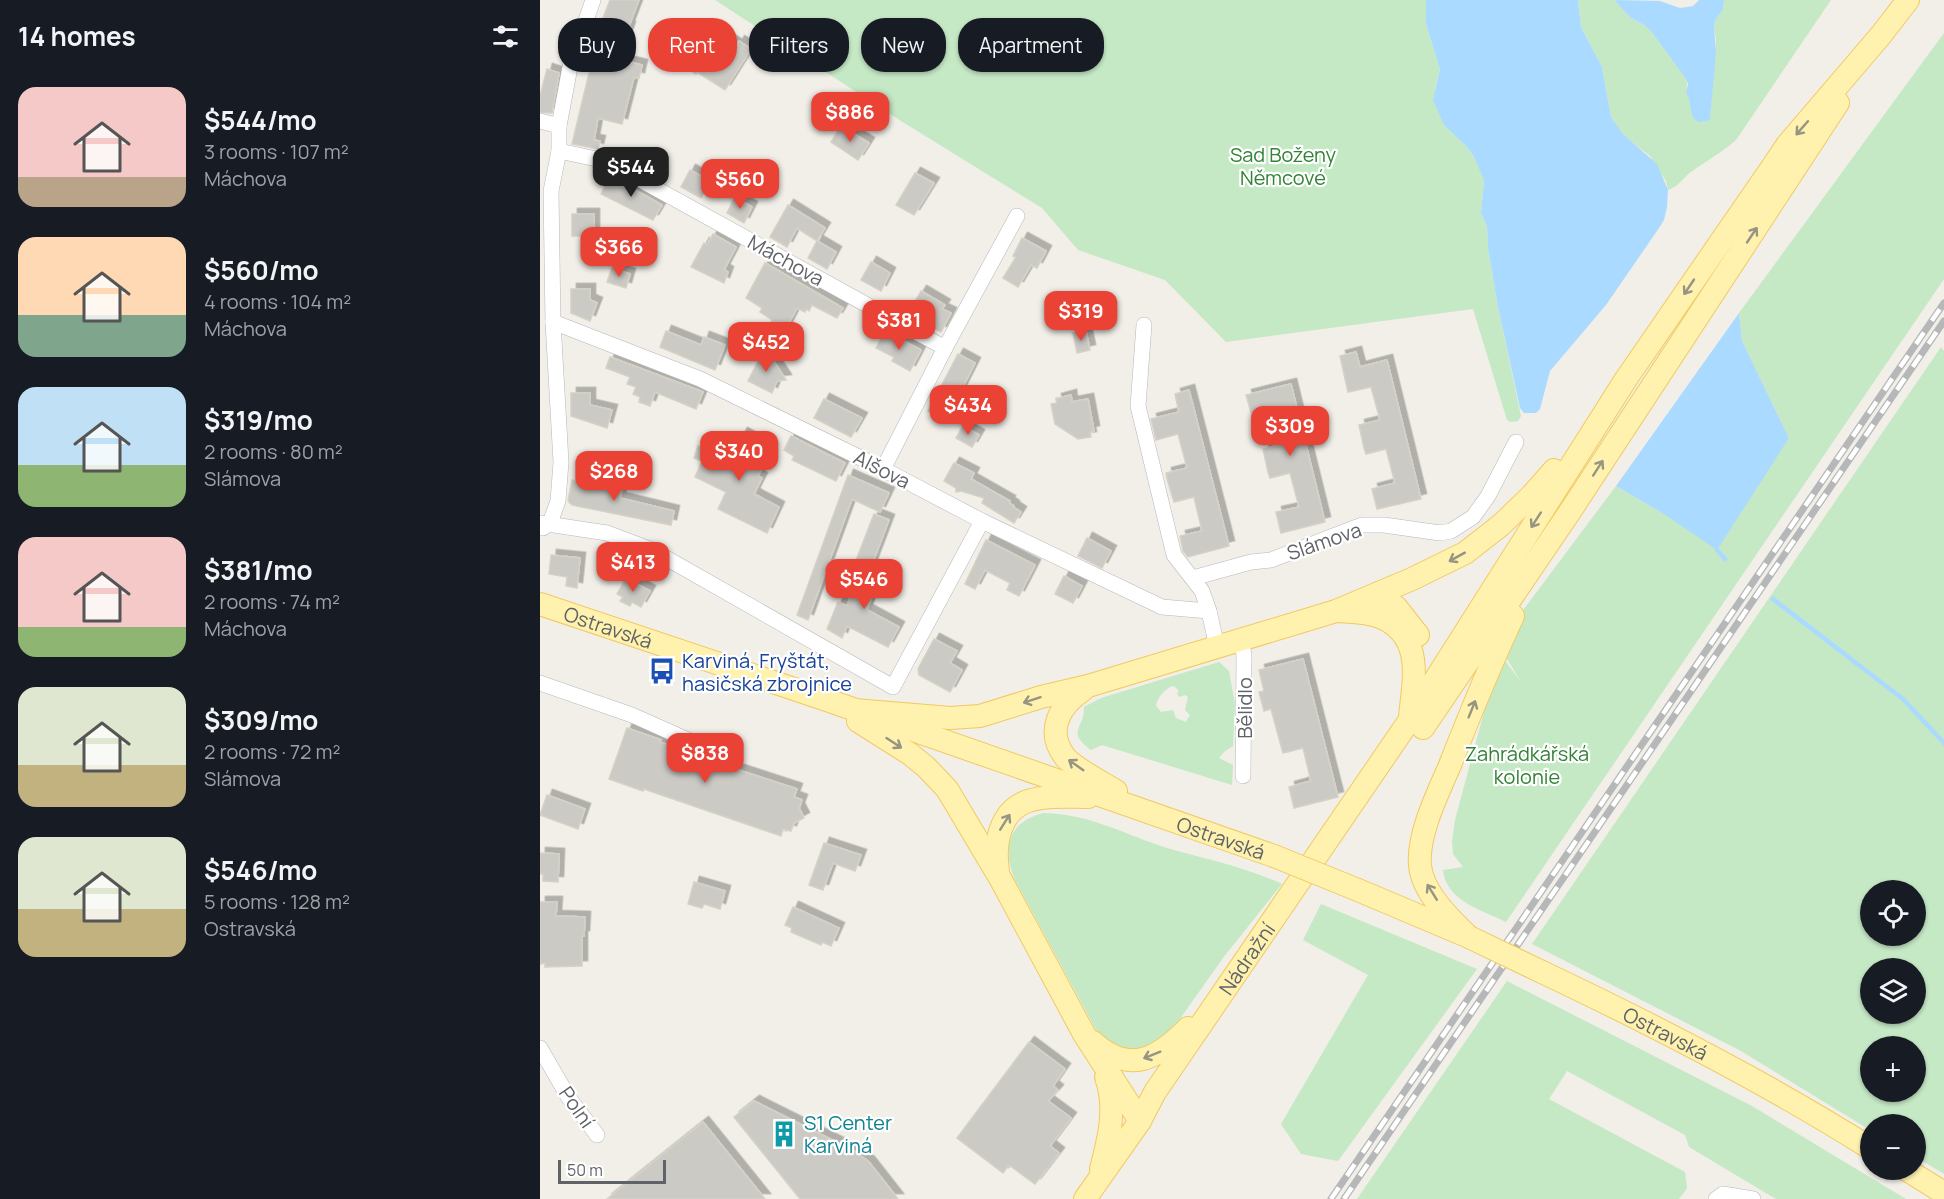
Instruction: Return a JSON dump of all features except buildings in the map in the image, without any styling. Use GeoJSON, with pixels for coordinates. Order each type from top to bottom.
{"type":"FeatureCollection","features":[{"type":"Feature","properties":{"kind":"main road"},"geometry":{"type":"LineString","coordinates":[[1418,722],[1434,683],[1626,378],[1787,145],[1908,0]]}},
{"type":"Feature","properties":{"kind":"main road"},"geometry":{"type":"LineString","coordinates":[[827,700],[910,754],[941,782],[963,814],[1000,878],[1084,1034],[1140,1121],[1163,1098],[1418,722],[1544,552],[1636,408],[1805,156],[1881,35]]}},
{"type":"Feature","properties":{"kind":"main road"},"geometry":{"type":"LineString","coordinates":[[854,710],[966,718],[981,716],[1041,697],[1088,687],[1336,611],[1379,593],[1465,553],[1501,525],[1564,459],[1626,378]]}},
{"type":"Feature","properties":{"kind":"main road"},"geometry":{"type":"LineString","coordinates":[[1469,937],[1445,912],[1429,889],[1420,867],[1421,845],[1438,793],[1487,670],[1544,552]]}},
{"type":"Feature","properties":{"kind":"main road"},"geometry":{"type":"LineString","coordinates":[[1379,593],[1412,625],[1427,654],[1434,683]]}},
{"type":"Feature","properties":{"kind":"main road","name":"Ostravská"},"geometry":{"type":"LineString","coordinates":[[540,604],[1142,809],[1274,856],[1358,890],[1469,937],[1613,1005],[1742,1073],[1860,1142]]}},
{"type":"Feature","properties":{"kind":"main road"},"geometry":{"type":"LineString","coordinates":[[1336,611],[1380,617],[1397,628],[1405,637],[1414,661],[1418,722]]}},
{"type":"Feature","properties":{"kind":"main road"},"geometry":{"type":"LineString","coordinates":[[1088,687],[1070,698],[1062,709],[1057,728],[1060,747],[1068,760],[1142,809]]}},
{"type":"Feature","properties":{"kind":"main road","name":"Nádražní"},"geometry":{"type":"LineString","coordinates":[[1091,1190],[1140,1121],[1155,1092],[1226,988],[1418,722]]}},
{"type":"Feature","properties":{"kind":"main road"},"geometry":{"type":"LineString","coordinates":[[1000,878],[996,854],[999,831],[1019,806],[1027,801],[1043,798],[1104,796]]}},
{"type":"Feature","properties":{"kind":"main road"},"geometry":{"type":"LineString","coordinates":[[1084,1034],[1109,1055],[1132,1061],[1147,1058],[1172,1045],[1226,988]]}},
{"type":"Feature","properties":{"kind":"main road"},"geometry":{"type":"LineString","coordinates":[[1091,1190],[1111,1126],[1111,1090],[1098,1056]]}},
{"type":"Feature","properties":{"kind":"main road"},"geometry":{"type":"LineString","coordinates":[[1923,1180],[1944,1193]]}},
{"type":"Feature","properties":{"kind":"street"},"geometry":{"type":"LineString","coordinates":[[593,0],[570,67],[559,126],[559,151],[551,191],[553,322],[561,462],[558,501],[543,525],[607,533],[652,550],[893,687],[982,521]]}},
{"type":"Feature","properties":{"kind":"street"},"geometry":{"type":"LineString","coordinates":[[540,121],[559,126]]}},
{"type":"Feature","properties":{"kind":"street","name":"Máchova"},"geometry":{"type":"LineString","coordinates":[[559,151],[606,161],[945,348]]}},
{"type":"Feature","properties":{"kind":"street"},"geometry":{"type":"LineString","coordinates":[[884,469],[945,348],[1017,216]]}},
{"type":"Feature","properties":{"kind":"street","name":"Alšova"},"geometry":{"type":"LineString","coordinates":[[553,322],[700,379],[884,469],[982,521],[1162,607],[1209,610]]}},
{"type":"Feature","properties":{"kind":"street"},"geometry":{"type":"LineString","coordinates":[[1144,325],[1138,406],[1174,555],[1202,591],[1209,610],[1217,647]]}},
{"type":"Feature","properties":{"kind":"street","name":"Slámova"},"geometry":{"type":"LineString","coordinates":[[1193,578],[1251,562],[1271,560],[1362,525],[1384,525],[1440,533],[1451,531],[1463,525],[1478,510],[1488,496],[1516,442]]}},
{"type":"Feature","properties":{"kind":"street","name":"Bělidlo"},"geometry":{"type":"LineString","coordinates":[[1241,640],[1244,655],[1244,776]]}},
{"type":"Feature","properties":{"kind":"street"},"geometry":{"type":"LineString","coordinates":[[540,683],[632,715],[735,761]]}},
{"type":"Feature","properties":{"kind":"street","name":"Polní"},"geometry":{"type":"LineString","coordinates":[[540,1048],[569,1098],[597,1135]]}},
{"type":"Feature","properties":{"kind":"street"},"geometry":{"type":"LineString","coordinates":[[1716,1199],[1723,1194],[1753,1199]]}},
{"type":"Feature","properties":{"kind":"green space","name":"Sad Boženy Němcové"},"geometry":{"type":"Polygon","coordinates":[[[715,0],[1426,0],[1426,24],[1440,69],[1435,89],[1444,125],[1468,148],[1481,169],[1484,180],[1481,213],[1487,226],[1488,248],[1498,307],[1521,416],[1518,421],[1507,420],[1473,309],[1226,342],[1165,280],[1078,250],[1042,208],[826,72],[849,72],[849,18],[749,18],[749,22],[715,0]]]}},
{"type":"Feature","properties":{"kind":"green space"},"geometry":{"type":"Polygon","coordinates":[[[1578,0],[1614,0],[1631,18],[1651,31],[1686,79],[1691,112],[1707,121],[1710,119],[1716,39],[1714,28],[1715,21],[1723,9],[1724,0],[1831,0],[1736,140],[1668,190],[1666,181],[1650,156],[1623,135],[1611,117],[1602,67],[1581,27],[1578,0]]]}},
{"type":"Feature","properties":{"kind":"green space","name":"Zahrádkářská kolonie"},"geometry":{"type":"Polygon","coordinates":[[[1944,33],[1944,279],[1506,922],[1476,908],[1451,890],[1443,870],[1463,867],[1453,854],[1455,820],[1488,697],[1503,658],[1521,682],[1504,654],[1518,617],[1616,486],[1664,514],[1789,438],[1742,341],[1739,313],[1944,33]]]}},
{"type":"Feature","properties":{"kind":"green space"},"geometry":{"type":"Polygon","coordinates":[[[1941,347],[1944,351],[1944,1174],[1926,1163],[1926,1114],[1860,1114],[1860,1124],[1741,1051],[1532,944],[1941,347]]]}},
{"type":"Feature","properties":{"kind":"green space"},"geometry":{"type":"Polygon","coordinates":[[[1219,662],[1229,671],[1235,704],[1233,746],[1219,758],[1233,765],[1232,785],[1102,745],[1091,750],[1079,738],[1078,730],[1084,707],[1101,698],[1219,662]],[[1174,686],[1168,688],[1160,696],[1156,706],[1161,712],[1173,710],[1176,718],[1186,722],[1190,715],[1185,710],[1188,697],[1185,695],[1179,697],[1177,693],[1179,691],[1174,686]]]}},
{"type":"Feature","properties":{"kind":"green space"},"geometry":{"type":"Polygon","coordinates":[[[1043,813],[1092,821],[1167,848],[1240,868],[1282,884],[1223,958],[1170,1033],[1144,1049],[1129,1051],[1102,1038],[1015,880],[1009,857],[1011,838],[1022,823],[1043,813]]]}},
{"type":"Feature","properties":{"kind":"green space"},"geometry":{"type":"Polygon","coordinates":[[[1321,904],[1477,969],[1338,1161],[1301,1154],[1281,1124],[1368,975],[1303,940],[1321,904]]]}},
{"type":"Feature","properties":{"kind":"green space"},"geometry":{"type":"Polygon","coordinates":[[[1507,981],[1752,1106],[1860,1171],[1860,1180],[1875,1180],[1906,1199],[1776,1199],[1689,1147],[1685,1135],[1567,1071],[1549,1099],[1685,1172],[1687,1188],[1679,1199],[1357,1199],[1507,981]]]}},
{"type":"Feature","properties":{"kind":"water"},"geometry":{"type":"Polygon","coordinates":[[[1426,0],[1578,0],[1581,27],[1602,67],[1611,117],[1623,134],[1657,164],[1668,190],[1664,220],[1606,305],[1550,371],[1540,409],[1536,413],[1524,413],[1520,408],[1498,307],[1488,248],[1487,226],[1481,213],[1484,180],[1468,148],[1444,125],[1433,100],[1440,69],[1426,24],[1426,0]]]}},
{"type":"Feature","properties":{"kind":"water"},"geometry":{"type":"Polygon","coordinates":[[[1614,0],[1660,1],[1680,8],[1693,6],[1699,0],[1724,0],[1723,9],[1715,21],[1714,28],[1716,53],[1710,119],[1699,122],[1694,119],[1686,93],[1688,84],[1686,79],[1651,31],[1631,18],[1614,0]]]}},
{"type":"Feature","properties":{"kind":"water"},"geometry":{"type":"Polygon","coordinates":[[[1739,313],[1742,341],[1789,438],[1717,550],[1664,514],[1616,486],[1739,313]]]}},
{"type":"Feature","properties":{"kind":"waterway"},"geometry":{"type":"LineString","coordinates":[[1717,550],[1725,559]]}},
{"type":"Feature","properties":{"kind":"waterway"},"geometry":{"type":"LineString","coordinates":[[1773,599],[1903,699],[1944,743]]}},
{"type":"Feature","properties":{"kind":"railway"},"geometry":{"type":"LineString","coordinates":[[1331,1199],[1944,303]]}},
{"type":"Feature","properties":{"kind":"railway"},"geometry":{"type":"LineString","coordinates":[[1344,1199],[1944,321]]}},
{"type":"Feature","properties":{"kind":"place","name":"Karviná, Fryštát, hasičská zbrojnice"},"geometry":{"type":"Point","coordinates":[662,671]}},
{"type":"Feature","properties":{"kind":"place","name":"S1 Center Karviná"},"geometry":{"type":"Point","coordinates":[784,1134]}}]}
